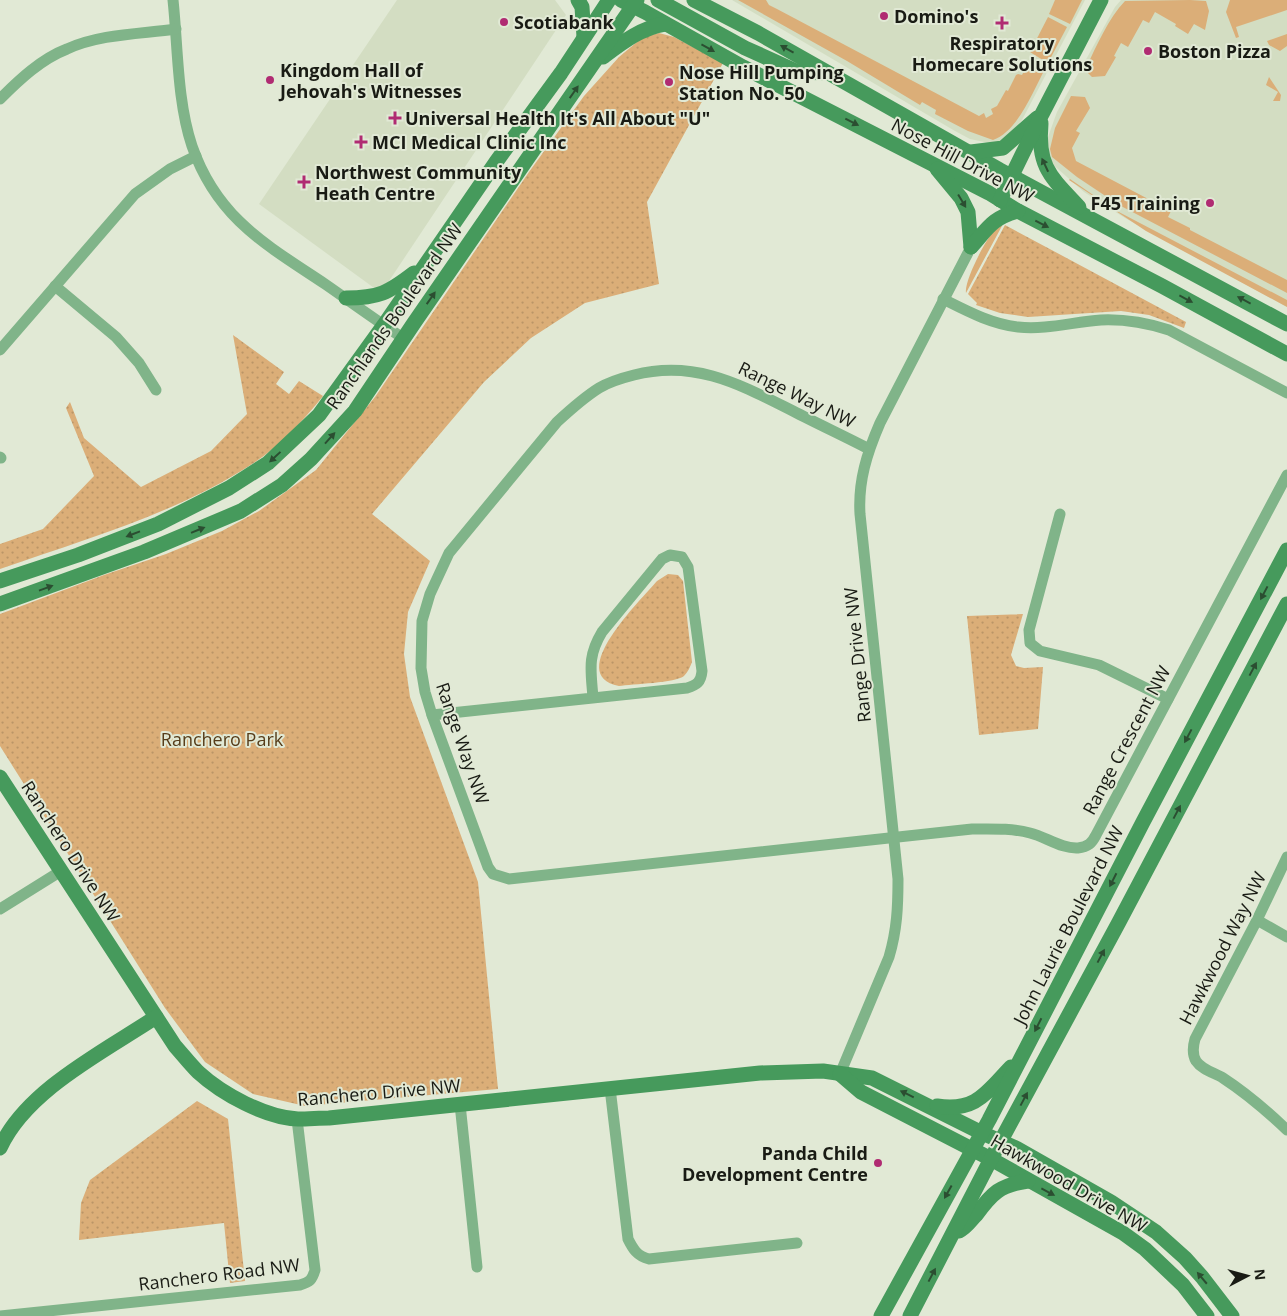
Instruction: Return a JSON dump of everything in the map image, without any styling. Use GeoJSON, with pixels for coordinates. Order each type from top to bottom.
{"type":"FeatureCollection","features":[{"type":"Feature","properties":{"kind":"street"},"geometry":{"type":"LineString","coordinates":[[173,0],[185,116],[192,145],[206,180],[237,220],[262,242],[403,338]]}},
{"type":"Feature","properties":{"kind":"street"},"geometry":{"type":"LineString","coordinates":[[578,0],[582,7],[584,37]]}},
{"type":"Feature","properties":{"kind":"street","name":"Ranchlands Boulevard NW"},"geometry":{"type":"LineString","coordinates":[[0,581],[78,555],[158,524],[229,488],[268,463],[319,415],[384,325],[496,162],[561,73],[609,0]]}},
{"type":"Feature","properties":{"kind":"street"},"geometry":{"type":"LineString","coordinates":[[658,0],[745,48],[798,72],[830,73]]}},
{"type":"Feature","properties":{"kind":"street","name":"Nose Hill Drive NW"},"geometry":{"type":"LineString","coordinates":[[694,0],[830,73],[1012,176],[1287,324]]}},
{"type":"Feature","properties":{"kind":"street"},"geometry":{"type":"LineString","coordinates":[[708,0],[719,12]]}},
{"type":"Feature","properties":{"kind":"street"},"geometry":{"type":"LineString","coordinates":[[1000,200],[1101,0]]}},
{"type":"Feature","properties":{"kind":"street","name":"Ranchlands Boulevard NW"},"geometry":{"type":"LineString","coordinates":[[0,604],[144,552],[241,511],[282,485],[311,459],[354,411],[594,64],[630,2]]}},
{"type":"Feature","properties":{"kind":"street","name":"Nose Hill Drive NW"},"geometry":{"type":"LineString","coordinates":[[630,2],[665,24],[743,67],[932,164],[1287,354]]}},
{"type":"Feature","properties":{"kind":"street"},"geometry":{"type":"LineString","coordinates":[[594,64],[628,38],[650,28],[665,24]]}},
{"type":"Feature","properties":{"kind":"street"},"geometry":{"type":"LineString","coordinates":[[0,99],[17,82],[54,55],[68,48],[112,37],[176,29]]}},
{"type":"Feature","properties":{"kind":"street"},"geometry":{"type":"LineString","coordinates":[[971,152],[1003,148],[1042,114]]}},
{"type":"Feature","properties":{"kind":"street"},"geometry":{"type":"LineString","coordinates":[[1042,114],[1040,139],[1042,157],[1046,168],[1054,180],[1087,216]]}},
{"type":"Feature","properties":{"kind":"street"},"geometry":{"type":"LineString","coordinates":[[0,350],[135,194],[170,169],[196,156]]}},
{"type":"Feature","properties":{"kind":"street"},"geometry":{"type":"LineString","coordinates":[[932,164],[961,198],[968,212],[971,247]]}},
{"type":"Feature","properties":{"kind":"street"},"geometry":{"type":"LineString","coordinates":[[971,247],[999,217],[1018,211]]}},
{"type":"Feature","properties":{"kind":"street","name":"Range Drive NW"},"geometry":{"type":"LineString","coordinates":[[840,1074],[889,957],[898,911],[898,879],[860,514],[859,495],[862,474],[869,449],[880,423],[971,247]]}},
{"type":"Feature","properties":{"kind":"street"},"geometry":{"type":"LineString","coordinates":[[346,298],[367,298],[384,294],[425,265]]}},
{"type":"Feature","properties":{"kind":"street"},"geometry":{"type":"LineString","coordinates":[[55,286],[116,337],[139,363],[156,390]]}},
{"type":"Feature","properties":{"kind":"street"},"geometry":{"type":"LineString","coordinates":[[943,299],[994,322],[1017,327],[1036,328],[1101,320],[1148,324],[1169,330],[1287,393]]}},
{"type":"Feature","properties":{"kind":"street","name":"Range Way NW"},"geometry":{"type":"LineString","coordinates":[[869,449],[741,384],[697,372],[664,370],[646,372],[621,378],[600,388],[577,404],[557,422],[449,553],[430,594],[422,621],[421,668],[425,692],[432,715],[488,867],[493,874],[501,878],[509,879],[894,838]]}},
{"type":"Feature","properties":{"kind":"street","name":"Range Crescent NW"},"geometry":{"type":"LineString","coordinates":[[894,838],[972,829],[995,829],[1016,830],[1033,834],[1068,847],[1085,847],[1091,843],[1287,475]]}},
{"type":"Feature","properties":{"kind":"street"},"geometry":{"type":"LineString","coordinates":[[1060,514],[1029,630],[1030,643],[1040,651],[1099,665],[1168,699]]}},
{"type":"Feature","properties":{"kind":"street","name":"John Laurie Boulevard NW"},"geometry":{"type":"LineString","coordinates":[[881,1316],[982,1132],[1287,550]]}},
{"type":"Feature","properties":{"kind":"street"},"geometry":{"type":"LineString","coordinates":[[432,715],[593,698],[687,688],[695,686],[701,679],[702,671],[688,567],[682,557],[674,554],[662,559],[602,632],[591,655],[593,698]]}},
{"type":"Feature","properties":{"kind":"street"},"geometry":{"type":"LineString","coordinates":[[910,1316],[1000,1142],[1287,604]]}},
{"type":"Feature","properties":{"kind":"street","name":"Ranchero Drive NW"},"geometry":{"type":"LineString","coordinates":[[0,777],[175,1046],[197,1072],[209,1082],[233,1097],[259,1109],[297,1119],[356,1115],[770,1072],[807,1071],[872,1078],[982,1132]]}},
{"type":"Feature","properties":{"kind":"street","name":"Hawkwood Way NW"},"geometry":{"type":"LineString","coordinates":[[1287,857],[1257,920],[1195,1039],[1193,1054],[1201,1066],[1222,1077],[1263,1107],[1287,1130]]}},
{"type":"Feature","properties":{"kind":"street"},"geometry":{"type":"LineString","coordinates":[[0,909],[61,871]]}},
{"type":"Feature","properties":{"kind":"street"},"geometry":{"type":"LineString","coordinates":[[1257,920],[1287,937]]}},
{"type":"Feature","properties":{"kind":"street"},"geometry":{"type":"LineString","coordinates":[[0,1148],[12,1127],[41,1096],[67,1076],[156,1017]]}},
{"type":"Feature","properties":{"kind":"street"},"geometry":{"type":"LineString","coordinates":[[929,1105],[949,1108],[966,1106],[974,1102],[982,1097],[1022,1055]]}},
{"type":"Feature","properties":{"kind":"street"},"geometry":{"type":"LineString","coordinates":[[840,1074],[861,1092],[972,1150]]}},
{"type":"Feature","properties":{"kind":"street"},"geometry":{"type":"LineString","coordinates":[[610,1088],[628,1239],[637,1254],[642,1258],[649,1259],[797,1244]]}},
{"type":"Feature","properties":{"kind":"street"},"geometry":{"type":"LineString","coordinates":[[460,1104],[477,1267]]}},
{"type":"Feature","properties":{"kind":"street","name":"Ranchero Road NW"},"geometry":{"type":"LineString","coordinates":[[0,1316],[300,1285],[309,1282],[313,1278],[315,1270],[297,1119]]}},
{"type":"Feature","properties":{"kind":"street","name":"Hawkwood Drive NW"},"geometry":{"type":"LineString","coordinates":[[982,1132],[1016,1148],[1111,1202],[1156,1232],[1185,1258],[1232,1316]]}},
{"type":"Feature","properties":{"kind":"street","name":"Hawkwood Drive NW"},"geometry":{"type":"LineString","coordinates":[[972,1150],[1123,1233],[1145,1249],[1183,1285],[1207,1316]]}},
{"type":"Feature","properties":{"kind":"street"},"geometry":{"type":"LineString","coordinates":[[953,1234],[966,1228],[987,1199],[1004,1186],[1028,1181]]}},
{"type":"Feature","properties":{"kind":"street"},"geometry":{"type":"LineString","coordinates":[[1145,1249],[1156,1232]]}},
{"type":"Feature","properties":{"kind":"shaded area"},"geometry":{"type":"Polygon","coordinates":[[[397,0],[555,0],[566,15],[381,293],[259,204],[397,0]]]}},
{"type":"Feature","properties":{"kind":"shaded area"},"geometry":{"type":"Polygon","coordinates":[[[732,0],[1085,0],[1022,120],[1000,142],[989,143],[970,139],[955,131],[732,0]]]}},
{"type":"Feature","properties":{"kind":"shaded area"},"geometry":{"type":"Polygon","coordinates":[[[1121,0],[1287,0],[1287,307],[1125,218],[1084,192],[1050,162],[1046,150],[1048,137],[1057,112],[1115,7],[1121,0]]]}},
{"type":"Feature","properties":{"kind":"green space"},"geometry":{"type":"Polygon","coordinates":[[[738,0],[766,0],[769,5],[979,116],[984,113],[986,118],[993,114],[991,109],[997,106],[1006,90],[1008,91],[1016,75],[1022,75],[1031,58],[1046,67],[1018,119],[1002,135],[993,140],[968,131],[935,114],[936,110],[922,102],[920,105],[847,61],[738,0]]]}},
{"type":"Feature","properties":{"kind":"green space"},"geometry":{"type":"Polygon","coordinates":[[[1055,0],[1082,0],[1070,24],[1049,14],[1055,0]]]}},
{"type":"Feature","properties":{"kind":"green space"},"geometry":{"type":"Polygon","coordinates":[[[1230,0],[1287,0],[1287,10],[1236,27],[1239,37],[1236,38],[1226,12],[1230,0]]]}},
{"type":"Feature","properties":{"kind":"green space"},"geometry":{"type":"Polygon","coordinates":[[[1125,1],[1206,1],[1209,11],[1205,30],[1194,24],[1188,34],[1175,26],[1176,24],[1155,12],[1149,23],[1143,20],[1128,47],[1121,43],[1114,56],[1116,57],[1105,76],[1092,77],[1086,71],[1103,33],[1125,1]]]}},
{"type":"Feature","properties":{"kind":"green space"},"geometry":{"type":"Polygon","coordinates":[[[1048,17],[1067,27],[1049,61],[1046,62],[1030,52],[1048,17]]]}},
{"type":"Feature","properties":{"kind":"green space","name":"Ranchero Park"},"geometry":{"type":"Polygon","coordinates":[[[659,33],[674,37],[723,63],[647,202],[659,284],[585,303],[531,338],[484,382],[372,514],[430,561],[408,612],[404,654],[410,697],[478,882],[498,1089],[305,1106],[253,1094],[205,1062],[165,1008],[0,746],[0,614],[166,554],[222,531],[259,511],[316,470],[375,397],[529,172],[584,96],[619,57],[643,37],[659,33]]]}},
{"type":"Feature","properties":{"kind":"green space"},"geometry":{"type":"Polygon","coordinates":[[[1287,34],[1287,46],[1280,51],[1269,45],[1267,41],[1287,34]]]}},
{"type":"Feature","properties":{"kind":"green space"},"geometry":{"type":"Polygon","coordinates":[[[1269,77],[1281,95],[1280,101],[1273,101],[1278,92],[1266,85],[1269,77]]]}},
{"type":"Feature","properties":{"kind":"green space"},"geometry":{"type":"Polygon","coordinates":[[[1071,96],[1085,97],[1090,108],[1076,131],[1080,133],[1072,148],[1076,161],[1171,211],[1168,217],[1190,228],[1190,230],[1287,280],[1287,293],[1119,205],[1077,177],[1052,157],[1050,149],[1055,128],[1071,96]]]}},
{"type":"Feature","properties":{"kind":"green space"},"geometry":{"type":"Polygon","coordinates":[[[1069,180],[1115,210],[1287,300],[1287,307],[1146,231],[1069,180]]]}},
{"type":"Feature","properties":{"kind":"green space"},"geometry":{"type":"Polygon","coordinates":[[[1003,224],[966,293],[968,280],[980,252],[993,232],[1003,224]]]}},
{"type":"Feature","properties":{"kind":"green space"},"geometry":{"type":"Polygon","coordinates":[[[1005,225],[1186,322],[1184,328],[1149,315],[1121,311],[1028,317],[1000,313],[976,305],[977,303],[968,294],[1005,225]]]}},
{"type":"Feature","properties":{"kind":"green space"},"geometry":{"type":"Polygon","coordinates":[[[233,335],[284,372],[276,384],[289,394],[299,381],[323,396],[290,433],[272,450],[252,464],[193,497],[97,536],[0,569],[0,544],[43,529],[94,476],[66,408],[70,402],[84,438],[141,487],[211,451],[247,414],[233,335]]]}},
{"type":"Feature","properties":{"kind":"green space"},"geometry":{"type":"Polygon","coordinates":[[[668,574],[678,575],[683,581],[692,662],[688,671],[679,678],[653,683],[619,686],[604,679],[599,667],[602,653],[611,636],[657,581],[668,574]]]}},
{"type":"Feature","properties":{"kind":"green space"},"geometry":{"type":"Polygon","coordinates":[[[1023,614],[1011,655],[1016,666],[1024,668],[1043,667],[1038,729],[979,735],[967,616],[1023,614]]]}},
{"type":"Feature","properties":{"kind":"green space"},"geometry":{"type":"Polygon","coordinates":[[[197,1101],[228,1119],[245,1281],[230,1283],[224,1223],[79,1240],[81,1203],[90,1180],[197,1101]]]}},
{"type":"Feature","properties":{"kind":"place","name":"Domino's"},"geometry":{"type":"Point","coordinates":[884,16]}},
{"type":"Feature","properties":{"kind":"place","name":"Scotiabank"},"geometry":{"type":"Point","coordinates":[504,22]}},
{"type":"Feature","properties":{"kind":"place","name":"Respiratory Homecare Solutions"},"geometry":{"type":"Point","coordinates":[1002,23]}},
{"type":"Feature","properties":{"kind":"place","name":"Boston Pizza"},"geometry":{"type":"Point","coordinates":[1148,51]}},
{"type":"Feature","properties":{"kind":"place","name":"Kingdom Hall of Jehovah's Witnesses"},"geometry":{"type":"Point","coordinates":[270,80]}},
{"type":"Feature","properties":{"kind":"place","name":"Nose Hill Pumping Station No. 50"},"geometry":{"type":"Point","coordinates":[669,82]}},
{"type":"Feature","properties":{"kind":"place","name":"Universal Health It's All About \"U\""},"geometry":{"type":"Point","coordinates":[395,118]}},
{"type":"Feature","properties":{"kind":"place","name":"MCI Medical Clinic Inc"},"geometry":{"type":"Point","coordinates":[361,142]}},
{"type":"Feature","properties":{"kind":"place","name":"Northwest Community Heath Centre"},"geometry":{"type":"Point","coordinates":[304,182]}},
{"type":"Feature","properties":{"kind":"place","name":"F45 Training"},"geometry":{"type":"Point","coordinates":[1210,203]}},
{"type":"Feature","properties":{"kind":"place","name":"Panda Child Development Centre"},"geometry":{"type":"Point","coordinates":[878,1163]}}]}
